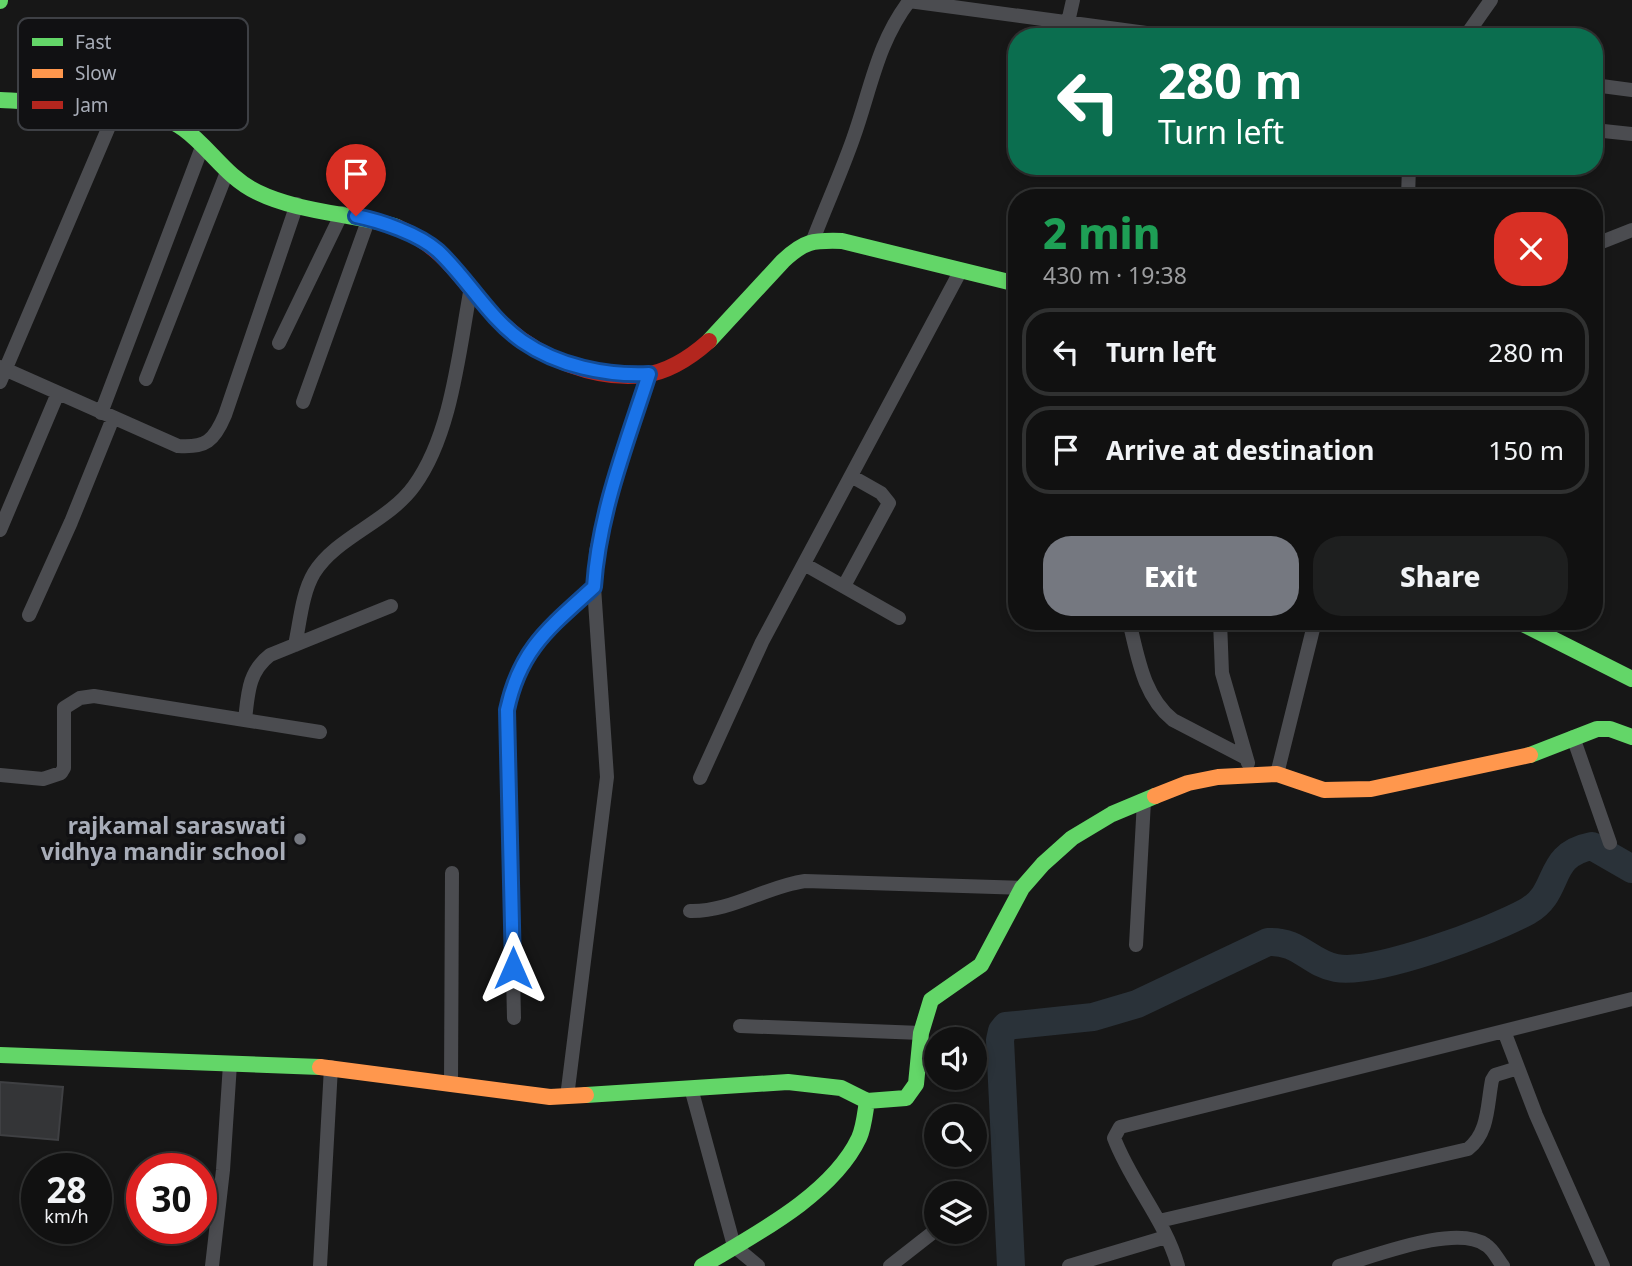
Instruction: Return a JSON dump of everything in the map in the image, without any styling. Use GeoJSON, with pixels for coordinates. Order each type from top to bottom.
{"type":"FeatureCollection","features":[{"type":"Feature","properties":{"kind":"street"},"geometry":{"type":"LineString","coordinates":[[1068,22],[1073,0]]}},
{"type":"Feature","properties":{"kind":"street"},"geometry":{"type":"LineString","coordinates":[[1471,28],[1491,0]]}},
{"type":"Feature","properties":{"kind":"street"},"geometry":{"type":"LineString","coordinates":[[185,130],[246,188],[297,204],[369,218],[401,230],[437,249],[494,316],[522,341],[574,366],[623,376],[649,374],[691,355],[716,335],[787,257],[813,240],[854,138],[882,45],[894,21],[910,1],[1111,28]]}},
{"type":"Feature","properties":{"kind":"street"},"geometry":{"type":"LineString","coordinates":[[1603,86],[1632,90]]}},
{"type":"Feature","properties":{"kind":"street"},"geometry":{"type":"LineString","coordinates":[[0,100],[18,102]]}},
{"type":"Feature","properties":{"kind":"street"},"geometry":{"type":"LineString","coordinates":[[107,130],[2,373],[58,393],[178,446],[196,447],[211,440],[225,415],[297,204]]}},
{"type":"Feature","properties":{"kind":"street"},"geometry":{"type":"LineString","coordinates":[[1603,131],[1632,134]]}},
{"type":"Feature","properties":{"kind":"street"},"geometry":{"type":"LineString","coordinates":[[29,615],[71,522],[202,146]]}},
{"type":"Feature","properties":{"kind":"street"},"geometry":{"type":"LineString","coordinates":[[146,379],[227,172]]}},
{"type":"Feature","properties":{"kind":"street"},"geometry":{"type":"LineString","coordinates":[[279,343],[342,213]]}},
{"type":"Feature","properties":{"kind":"street"},"geometry":{"type":"LineString","coordinates":[[303,402],[369,218]]}},
{"type":"Feature","properties":{"kind":"street"},"geometry":{"type":"LineString","coordinates":[[1603,241],[1632,230]]}},
{"type":"Feature","properties":{"kind":"street"},"geometry":{"type":"LineString","coordinates":[[813,240],[842,242],[1008,282]]}},
{"type":"Feature","properties":{"kind":"street"},"geometry":{"type":"LineString","coordinates":[[699,778],[762,642],[961,271]]}},
{"type":"Feature","properties":{"kind":"street"},"geometry":{"type":"LineString","coordinates":[[295,645],[308,587],[314,573],[337,550],[389,512],[413,488],[427,466],[445,418],[471,288]]}},
{"type":"Feature","properties":{"kind":"street"},"geometry":{"type":"LineString","coordinates":[[567,1097],[607,778],[594,587],[596,552],[605,512],[649,374]]}},
{"type":"Feature","properties":{"kind":"street"},"geometry":{"type":"LineString","coordinates":[[0,530],[58,393]]}},
{"type":"Feature","properties":{"kind":"street"},"geometry":{"type":"LineString","coordinates":[[844,586],[889,503],[881,493],[851,476]]}},
{"type":"Feature","properties":{"kind":"street"},"geometry":{"type":"LineString","coordinates":[[804,564],[899,618]]}},
{"type":"Feature","properties":{"kind":"street"},"geometry":{"type":"LineString","coordinates":[[514,1018],[507,710],[513,681],[524,658],[539,638],[594,587]]}},
{"type":"Feature","properties":{"kind":"street"},"geometry":{"type":"LineString","coordinates":[[245,720],[248,686],[258,664],[270,655],[391,607]]}},
{"type":"Feature","properties":{"kind":"street"},"geometry":{"type":"LineString","coordinates":[[1131,630],[1147,686],[1163,712],[1173,720],[1246,758]]}},
{"type":"Feature","properties":{"kind":"street"},"geometry":{"type":"LineString","coordinates":[[1220,630],[1222,673],[1251,775]]}},
{"type":"Feature","properties":{"kind":"street"},"geometry":{"type":"LineString","coordinates":[[1277,774],[1313,630]]}},
{"type":"Feature","properties":{"kind":"street"},"geometry":{"type":"LineString","coordinates":[[1535,630],[1632,679]]}},
{"type":"Feature","properties":{"kind":"street"},"geometry":{"type":"LineString","coordinates":[[0,775],[43,779],[61,773],[64,768],[64,708],[80,698],[93,696],[320,732]]}},
{"type":"Feature","properties":{"kind":"street"},"geometry":{"type":"LineString","coordinates":[[0,1055],[331,1067],[550,1097],[788,1082],[841,1088],[867,1101],[906,1098],[916,1084],[921,1033],[931,1000],[968,976],[988,956],[1022,888],[1072,838],[1112,814],[1188,783],[1218,777],[1277,774],[1324,790],[1371,789],[1524,757],[1597,729],[1610,729],[1632,737]]}},
{"type":"Feature","properties":{"kind":"street"},"geometry":{"type":"LineString","coordinates":[[1573,737],[1610,843]]}},
{"type":"Feature","properties":{"kind":"street"},"geometry":{"type":"LineString","coordinates":[[1136,945],[1144,801]]}},
{"type":"Feature","properties":{"kind":"street"},"geometry":{"type":"LineString","coordinates":[[452,873],[452,1084]]}},
{"type":"Feature","properties":{"kind":"street"},"geometry":{"type":"LineString","coordinates":[[690,911],[712,912],[783,885],[805,881],[1022,888]]}},
{"type":"Feature","properties":{"kind":"street"},"geometry":{"type":"LineString","coordinates":[[1178,1266],[1159,1221],[1120,1153],[1114,1138],[1120,1127],[1632,999]]}},
{"type":"Feature","properties":{"kind":"street"},"geometry":{"type":"LineString","coordinates":[[740,1026],[921,1033]]}},
{"type":"Feature","properties":{"kind":"street"},"geometry":{"type":"LineString","coordinates":[[1504,1031],[1536,1115],[1603,1266]]}},
{"type":"Feature","properties":{"kind":"street"},"geometry":{"type":"LineString","coordinates":[[212,1266],[223,1170],[230,1064]]}},
{"type":"Feature","properties":{"kind":"street"},"geometry":{"type":"LineString","coordinates":[[320,1266],[331,1067]]}},
{"type":"Feature","properties":{"kind":"street"},"geometry":{"type":"LineString","coordinates":[[1159,1221],[1468,1149],[1479,1140],[1484,1128],[1495,1075],[1518,1068]]}},
{"type":"Feature","properties":{"kind":"street"},"geometry":{"type":"LineString","coordinates":[[691,1088],[734,1246],[758,1266]]}},
{"type":"Feature","properties":{"kind":"street"},"geometry":{"type":"LineString","coordinates":[[702,1266],[777,1220],[845,1160],[859,1138],[867,1101]]}},
{"type":"Feature","properties":{"kind":"street"},"geometry":{"type":"LineString","coordinates":[[1069,1266],[1166,1237]]}},
{"type":"Feature","properties":{"kind":"street"},"geometry":{"type":"LineString","coordinates":[[1339,1266],[1439,1238],[1468,1237],[1487,1245],[1503,1266]]}},
{"type":"Feature","properties":{"kind":"street"},"geometry":{"type":"LineString","coordinates":[[890,1266],[924,1239]]}},
{"type":"Feature","properties":{"kind":"building"},"geometry":{"type":"Polygon","coordinates":[[[0,1082],[63,1087],[58,1140],[0,1135],[0,1082]]]}},
{"type":"Feature","properties":{"kind":"waterway"},"geometry":{"type":"LineString","coordinates":[[1011,1266],[1000,1040],[1006,1026],[1093,1017],[1137,1004],[1268,942],[1279,942],[1296,948],[1318,962],[1336,968],[1377,965],[1433,950],[1528,911],[1546,894],[1560,865],[1567,857],[1592,846],[1632,869]]}},
{"type":"Feature","properties":{"kind":"traffic: fast"},"geometry":{"type":"LineString","coordinates":[[0,100],[18,101]]}},
{"type":"Feature","properties":{"kind":"traffic: fast"},"geometry":{"type":"LineString","coordinates":[[185,130],[236,178],[257,192],[308,209],[397,227]]}},
{"type":"Feature","properties":{"kind":"traffic: fast"},"geometry":{"type":"LineString","coordinates":[[709,341],[783,261],[797,249],[810,243],[842,241],[1008,282]]}},
{"type":"Feature","properties":{"kind":"traffic: fast"},"geometry":{"type":"LineString","coordinates":[[1535,630],[1632,679]]}},
{"type":"Feature","properties":{"kind":"traffic: fast"},"geometry":{"type":"LineString","coordinates":[[1530,755],[1597,729],[1610,729],[1632,737]]}},
{"type":"Feature","properties":{"kind":"traffic: fast"},"geometry":{"type":"LineString","coordinates":[[867,1101],[906,1098],[916,1084],[921,1033],[931,1000],[981,965],[1022,888],[1043,864],[1072,838],[1112,814],[1155,796]]}},
{"type":"Feature","properties":{"kind":"traffic: fast"},"geometry":{"type":"LineString","coordinates":[[0,1055],[320,1067]]}},
{"type":"Feature","properties":{"kind":"traffic: fast"},"geometry":{"type":"LineString","coordinates":[[586,1095],[788,1082],[841,1088],[867,1101],[859,1138],[847,1159],[830,1178],[790,1212],[702,1266]]}},
{"type":"Feature","properties":{"kind":"traffic: slow"},"geometry":{"type":"LineString","coordinates":[[1155,796],[1188,783],[1218,777],[1277,774],[1324,790],[1371,789],[1530,755]]}},
{"type":"Feature","properties":{"kind":"traffic: slow"},"geometry":{"type":"LineString","coordinates":[[320,1067],[550,1097],[586,1095]]}},
{"type":"Feature","properties":{"kind":"traffic: jam"},"geometry":{"type":"LineString","coordinates":[[397,227],[416,237],[445,259],[506,327],[535,348],[570,365],[607,374],[644,375],[679,363],[709,341]]}},
{"type":"Feature","properties":{"kind":"place","name":"rajkamal saraswati vidhya mandir school"},"geometry":{"type":"Point","coordinates":[300,839]}},
{"type":"Feature","properties":{"kind":"route"},"geometry":{"type":"LineString","coordinates":[[356,216],[401,230],[437,249],[494,316],[522,341],[574,366],[623,376],[649,374],[605,512],[596,552],[594,587],[539,638],[524,658],[513,681],[507,710],[513,968]]}}]}
